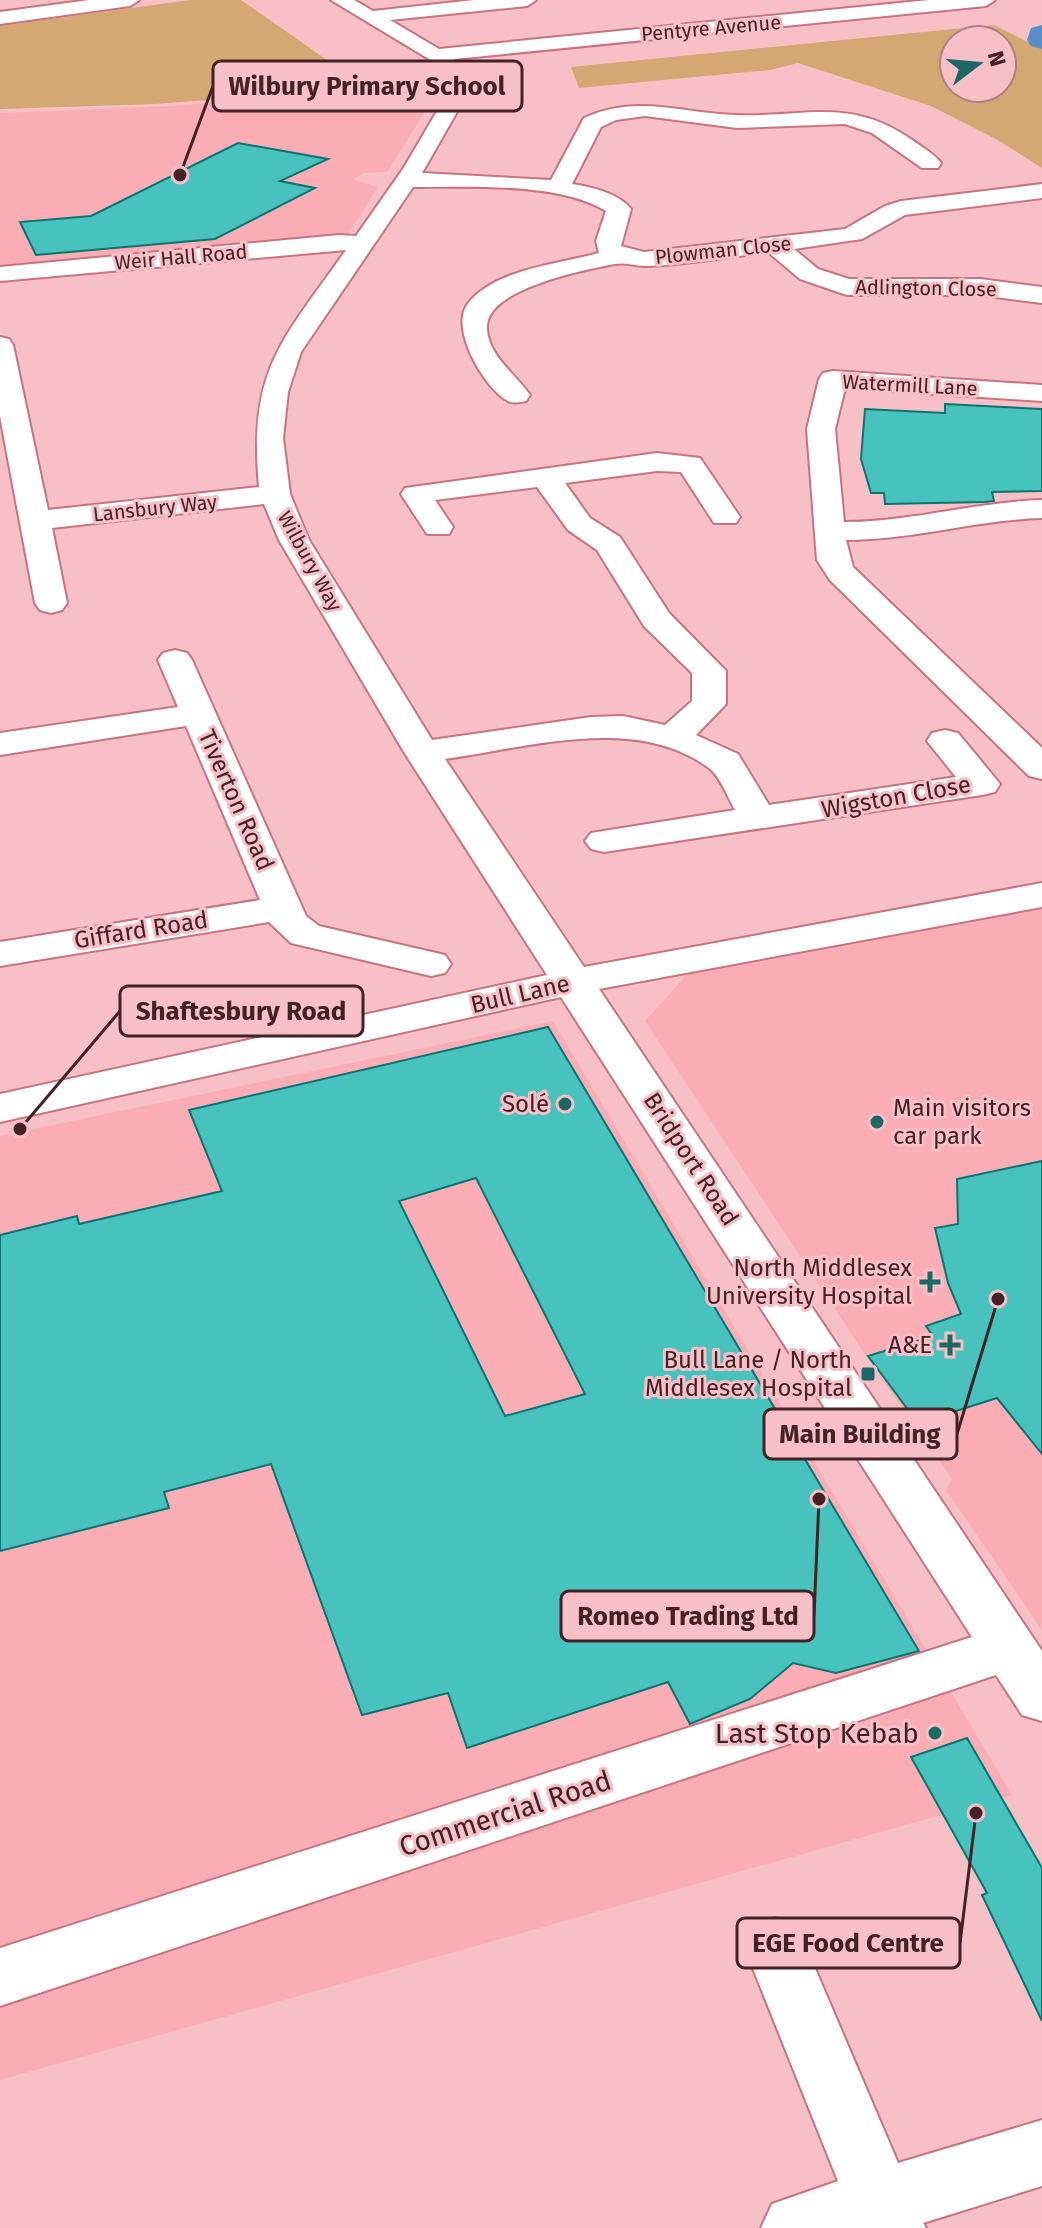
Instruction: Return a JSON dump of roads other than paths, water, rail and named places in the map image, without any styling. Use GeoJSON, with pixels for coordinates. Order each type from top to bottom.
{"type":"FeatureCollection","features":[{"type":"Feature","properties":{"kind":"main road"},"geometry":{"type":"LineString","coordinates":[[0,11],[81,0]]}},
{"type":"Feature","properties":{"kind":"main road"},"geometry":{"type":"LineString","coordinates":[[0,18],[130,0]]}},
{"type":"Feature","properties":{"kind":"main road","name":"Wilbury Way"},"geometry":{"type":"LineString","coordinates":[[340,0],[436,55],[455,72],[458,91],[406,180],[288,352],[274,392],[269,438],[275,494],[294,540],[422,752],[576,981]]}},
{"type":"Feature","properties":{"kind":"main road"},"geometry":{"type":"LineString","coordinates":[[369,17],[527,0]]}},
{"type":"Feature","properties":{"kind":"main road","name":"Pentyre Avenue"},"geometry":{"type":"LineString","coordinates":[[436,55],[986,0]]}},
{"type":"Feature","properties":{"kind":"main road"},"geometry":{"type":"LineString","coordinates":[[558,189],[592,123],[626,112],[666,111],[735,122],[814,116],[843,118],[878,129],[930,163]]}},
{"type":"Feature","properties":{"kind":"main road"},"geometry":{"type":"LineString","coordinates":[[406,180],[558,189],[601,198],[619,209],[607,246],[618,255]]}},
{"type":"Feature","properties":{"kind":"main road","name":"Plowman Close"},"geometry":{"type":"LineString","coordinates":[[618,255],[663,259],[858,234],[889,212],[901,208],[1042,191]]}},
{"type":"Feature","properties":{"kind":"main road","name":"Weir Hall Road"},"geometry":{"type":"LineString","coordinates":[[0,274],[339,242],[362,244]]}},
{"type":"Feature","properties":{"kind":"main road","name":"Adlington Close"},"geometry":{"type":"LineString","coordinates":[[774,245],[809,274],[847,287],[980,287],[1042,295]]}},
{"type":"Feature","properties":{"kind":"main road"},"geometry":{"type":"LineString","coordinates":[[471,382],[508,387],[476,345],[470,325],[481,304],[618,255]]}},
{"type":"Feature","properties":{"kind":"main road"},"geometry":{"type":"LineString","coordinates":[[0,345],[51,603]]}},
{"type":"Feature","properties":{"kind":"main road","name":"Watermill Lane"},"geometry":{"type":"LineString","coordinates":[[1042,393],[833,379],[821,429],[833,560],[841,573],[1042,768]]}},
{"type":"Feature","properties":{"kind":"main road"},"geometry":{"type":"LineString","coordinates":[[438,527],[416,494],[657,462],[690,464],[725,517]]}},
{"type":"Feature","properties":{"kind":"main road"},"geometry":{"type":"LineString","coordinates":[[545,477],[579,524],[609,544],[656,619],[709,671],[709,704],[672,737]]}},
{"type":"Feature","properties":{"kind":"main road","name":"Lansbury Way"},"geometry":{"type":"LineString","coordinates":[[35,521],[275,494]]}},
{"type":"Feature","properties":{"kind":"main road"},"geometry":{"type":"LineString","coordinates":[[829,531],[882,531],[1007,510],[1042,509]]}},
{"type":"Feature","properties":{"kind":"main road","name":"Tiverton Road"},"geometry":{"type":"LineString","coordinates":[[175,660],[294,922]]}},
{"type":"Feature","properties":{"kind":"main road"},"geometry":{"type":"LineString","coordinates":[[0,744],[198,714]]}},
{"type":"Feature","properties":{"kind":"main road"},"geometry":{"type":"LineString","coordinates":[[422,752],[591,728],[623,727],[672,737],[725,762],[757,816]]}},
{"type":"Feature","properties":{"kind":"main road","name":"Wigston Close"},"geometry":{"type":"LineString","coordinates":[[604,841],[757,816],[788,816],[982,784],[945,741]]}},
{"type":"Feature","properties":{"kind":"main road","name":"Bull Lane"},"geometry":{"type":"LineString","coordinates":[[0,1108],[576,981],[1042,895]]}},
{"type":"Feature","properties":{"kind":"main road","name":"Giffard Road"},"geometry":{"type":"LineString","coordinates":[[0,954],[209,919],[294,922]]}},
{"type":"Feature","properties":{"kind":"main road"},"geometry":{"type":"LineString","coordinates":[[294,922],[431,964]]}},
{"type":"Feature","properties":{"kind":"main road","name":"Bridport Road"},"geometry":{"type":"LineString","coordinates":[[576,981],[1042,1698]]}},
{"type":"Feature","properties":{"kind":"main road","name":"Commercial Road"},"geometry":{"type":"LineString","coordinates":[[0,1977],[1009,1648]]}},
{"type":"Feature","properties":{"kind":"main road"},"geometry":{"type":"LineString","coordinates":[[775,1946],[886,2215]]}},
{"type":"Feature","properties":{"kind":"main road"},"geometry":{"type":"LineString","coordinates":[[796,2228],[886,2215],[1042,2153]]}},
{"type":"Feature","properties":{"kind":"waterway"},"geometry":{"type":"LineString","coordinates":[[1042,34],[1042,40]]}},
{"type":"Feature","properties":{"kind":"place","name":"Wilbury Primary School"},"geometry":{"type":"Point","coordinates":[180,175]}},
{"type":"Feature","properties":{"kind":"place","name":"Solé"},"geometry":{"type":"Point","coordinates":[565,1104]}},
{"type":"Feature","properties":{"kind":"place","name":"Main visitors car park"},"geometry":{"type":"Point","coordinates":[877,1122]}},
{"type":"Feature","properties":{"kind":"place","name":"Shaftesbury Road"},"geometry":{"type":"Point","coordinates":[20,1129]}},
{"type":"Feature","properties":{"kind":"place","name":"North Middlesex University Hospital"},"geometry":{"type":"Point","coordinates":[930,1282]}},
{"type":"Feature","properties":{"kind":"place","name":"Main Building"},"geometry":{"type":"Point","coordinates":[998,1299]}},
{"type":"Feature","properties":{"kind":"place","name":"A&E"},"geometry":{"type":"Point","coordinates":[950,1345]}},
{"type":"Feature","properties":{"kind":"place","name":"Bull Lane / North Middlesex Hospital"},"geometry":{"type":"Point","coordinates":[868,1374]}},
{"type":"Feature","properties":{"kind":"place","name":"Romeo Trading Ltd"},"geometry":{"type":"Point","coordinates":[819,1499]}},
{"type":"Feature","properties":{"kind":"place","name":"Last Stop Kebab"},"geometry":{"type":"Point","coordinates":[935,1733]}},
{"type":"Feature","properties":{"kind":"place","name":"EGE Food Centre"},"geometry":{"type":"Point","coordinates":[976,1813]}}]}
